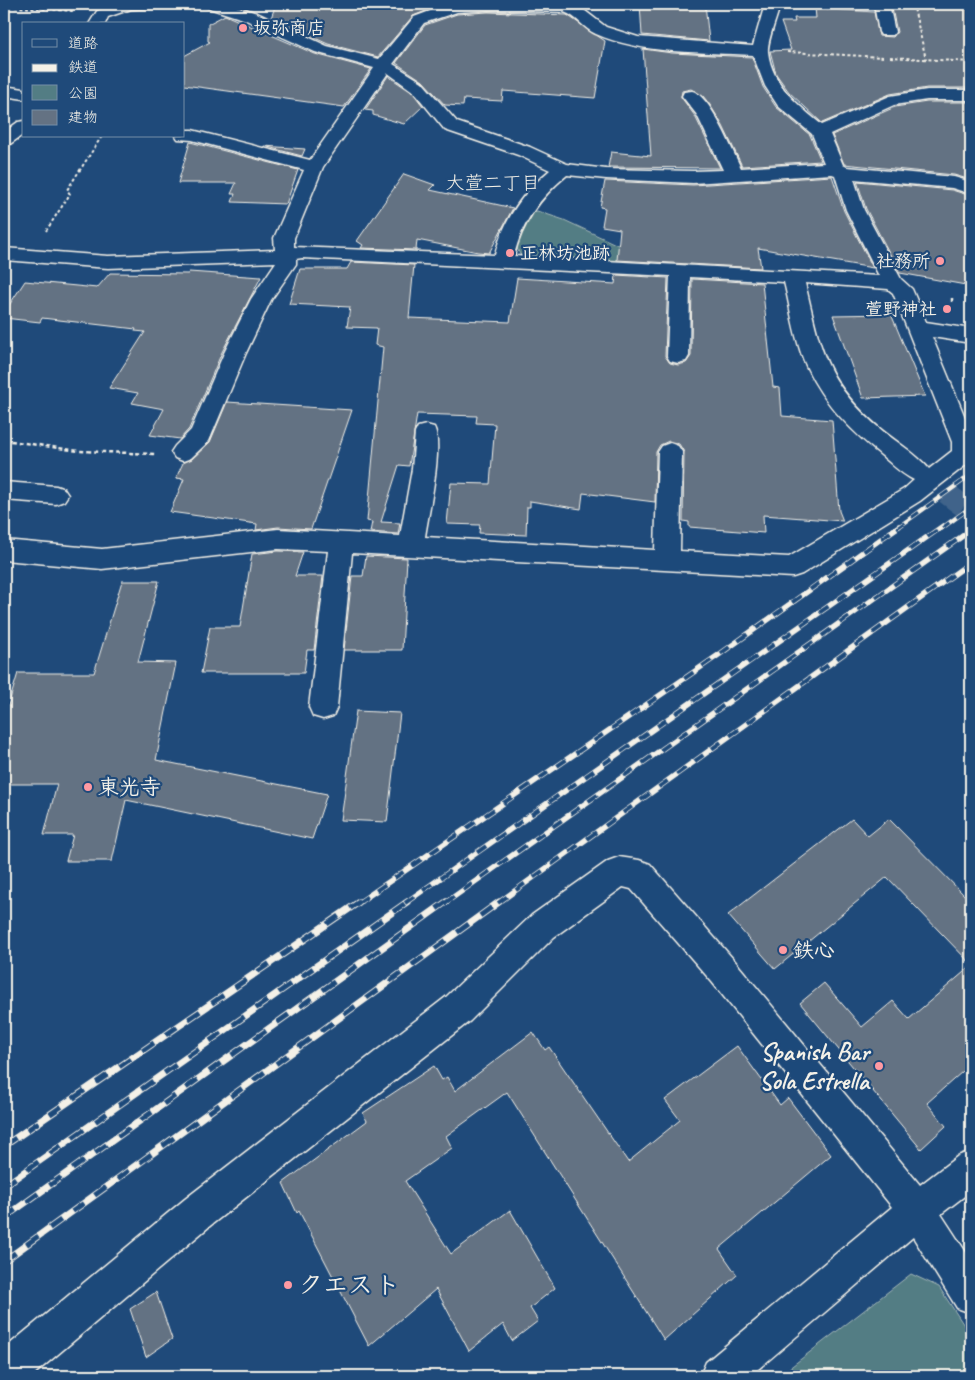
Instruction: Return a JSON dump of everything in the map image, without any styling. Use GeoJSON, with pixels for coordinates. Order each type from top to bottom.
{"type":"FeatureCollection","features":[{"type":"Feature","properties":{"kind":"street"},"geometry":{"type":"LineString","coordinates":[[99,19],[126,4],[159,4]]}},
{"type":"Feature","properties":{"kind":"street"},"geometry":{"type":"LineString","coordinates":[[211,4],[229,8],[321,49],[384,66],[401,74],[416,86],[451,126],[524,151],[563,168],[650,177],[693,177],[734,173],[839,170],[954,183],[971,188]]}},
{"type":"Feature","properties":{"kind":"street"},"geometry":{"type":"LineString","coordinates":[[4,550],[102,559],[278,539],[793,567],[912,495],[964,454],[964,442],[902,289],[893,283],[855,210],[839,170],[820,132],[799,116],[778,94],[766,72],[760,51],[773,4]]}},
{"type":"Feature","properties":{"kind":"street"},"geometry":{"type":"LineString","coordinates":[[881,4],[887,32]]}},
{"type":"Feature","properties":{"kind":"street"},"geometry":{"type":"LineString","coordinates":[[183,452],[201,435],[235,353],[261,299],[286,264],[284,238],[314,167],[391,53],[419,20],[456,6],[566,7],[575,10],[600,30],[636,42],[760,51]]}},
{"type":"Feature","properties":{"kind":"street"},"geometry":{"type":"LineString","coordinates":[[4,91],[22,94]]}},
{"type":"Feature","properties":{"kind":"street"},"geometry":{"type":"LineString","coordinates":[[820,132],[890,101],[926,95],[971,95]]}},
{"type":"Feature","properties":{"kind":"street"},"geometry":{"type":"LineString","coordinates":[[690,96],[705,114],[734,173]]}},
{"type":"Feature","properties":{"kind":"street"},"geometry":{"type":"LineString","coordinates":[[4,140],[22,127]]}},
{"type":"Feature","properties":{"kind":"street"},"geometry":{"type":"LineString","coordinates":[[185,135],[192,135],[314,167]]}},
{"type":"Feature","properties":{"kind":"street"},"geometry":{"type":"LineString","coordinates":[[503,262],[509,235],[522,210],[540,188],[563,168]]}},
{"type":"Feature","properties":{"kind":"street"},"geometry":{"type":"LineString","coordinates":[[4,254],[108,262],[264,258],[302,252],[793,276],[893,283]]}},
{"type":"Feature","properties":{"kind":"street"},"geometry":{"type":"LineString","coordinates":[[678,356],[680,271]]}},
{"type":"Feature","properties":{"kind":"street"},"geometry":{"type":"LineString","coordinates":[[793,276],[814,361],[822,379],[834,397],[850,415],[920,473]]}},
{"type":"Feature","properties":{"kind":"street"},"geometry":{"type":"LineString","coordinates":[[918,328],[971,336]]}},
{"type":"Feature","properties":{"kind":"street"},"geometry":{"type":"LineString","coordinates":[[411,546],[424,469],[426,433]]}},
{"type":"Feature","properties":{"kind":"street"},"geometry":{"type":"LineString","coordinates":[[667,561],[670,452]]}},
{"type":"Feature","properties":{"kind":"street"},"geometry":{"type":"LineString","coordinates":[[4,491],[56,495]]}},
{"type":"Feature","properties":{"kind":"street"},"geometry":{"type":"LineString","coordinates":[[323,707],[342,543]]}},
{"type":"Feature","properties":{"kind":"street"},"geometry":{"type":"LineString","coordinates":[[4,1374],[198,1212],[458,1009],[544,926],[618,872],[639,875],[729,979],[917,1210],[971,1294]]}},
{"type":"Feature","properties":{"kind":"street"},"geometry":{"type":"LineString","coordinates":[[720,1376],[917,1210],[971,1169]]}},
{"type":"Feature","properties":{"kind":"path"},"geometry":{"type":"LineString","coordinates":[[913,4],[926,59]]}},
{"type":"Feature","properties":{"kind":"path"},"geometry":{"type":"LineString","coordinates":[[4,6],[99,19]]}},
{"type":"Feature","properties":{"kind":"path"},"geometry":{"type":"LineString","coordinates":[[760,51],[971,62]]}},
{"type":"Feature","properties":{"kind":"path"},"geometry":{"type":"LineString","coordinates":[[31,255],[70,194],[67,190],[101,138]]}},
{"type":"Feature","properties":{"kind":"path"},"geometry":{"type":"LineString","coordinates":[[4,440],[32,446],[113,454],[172,454],[183,452]]}},
{"type":"Feature","properties":{"kind":"green space"},"geometry":{"type":"Polygon","coordinates":[[[537,211],[564,220],[620,246],[620,263],[521,256],[515,245],[531,212],[537,211]]]}},
{"type":"Feature","properties":{"kind":"green space"},"geometry":{"type":"Polygon","coordinates":[[[911,1274],[939,1287],[971,1336],[971,1376],[779,1376],[911,1274]]]}},
{"type":"Feature","properties":{"kind":"building"},"geometry":{"type":"Polygon","coordinates":[[[276,4],[444,4],[413,16],[378,57],[328,44],[271,18],[276,4]]]}},
{"type":"Feature","properties":{"kind":"building"},"geometry":{"type":"Polygon","coordinates":[[[640,4],[705,4],[709,41],[642,35],[640,4]]]}},
{"type":"Feature","properties":{"kind":"building"},"geometry":{"type":"Polygon","coordinates":[[[891,4],[971,4],[971,88],[927,88],[890,94],[822,123],[789,92],[776,74],[770,51],[791,50],[781,22],[795,22],[794,18],[816,18],[815,8],[874,12],[879,36],[893,37],[897,32],[891,4]]]}},
{"type":"Feature","properties":{"kind":"building"},"geometry":{"type":"Polygon","coordinates":[[[488,12],[567,15],[605,41],[595,98],[503,91],[502,101],[464,99],[463,106],[445,105],[423,81],[396,63],[425,25],[457,14],[488,12]]]}},
{"type":"Feature","properties":{"kind":"building"},"geometry":{"type":"Polygon","coordinates":[[[225,15],[315,54],[371,69],[344,107],[185,85],[185,55],[210,42],[208,41],[208,24],[225,15]]]}},
{"type":"Feature","properties":{"kind":"building"},"geometry":{"type":"Polygon","coordinates":[[[643,49],[672,53],[752,57],[763,87],[776,107],[810,135],[821,161],[742,166],[723,126],[710,105],[703,96],[691,89],[682,91],[681,97],[695,116],[720,168],[608,167],[611,152],[651,156],[643,49]]]}},
{"type":"Feature","properties":{"kind":"building"},"geometry":{"type":"Polygon","coordinates":[[[388,76],[413,93],[423,106],[404,124],[373,115],[373,111],[365,110],[388,76]]]}},
{"type":"Feature","properties":{"kind":"building"},"geometry":{"type":"Polygon","coordinates":[[[927,102],[971,102],[971,180],[954,175],[844,164],[832,135],[895,107],[927,102]]]}},
{"type":"Feature","properties":{"kind":"building"},"geometry":{"type":"Polygon","coordinates":[[[190,142],[298,170],[286,204],[232,202],[235,194],[231,194],[236,183],[178,183],[190,142]]]}},
{"type":"Feature","properties":{"kind":"building"},"geometry":{"type":"Polygon","coordinates":[[[264,146],[305,149],[302,156],[264,146]]]}},
{"type":"Feature","properties":{"kind":"building"},"geometry":{"type":"Polygon","coordinates":[[[404,174],[435,185],[430,190],[513,208],[489,253],[417,240],[416,250],[361,248],[363,245],[357,241],[404,174]]]}},
{"type":"Feature","properties":{"kind":"building"},"geometry":{"type":"Polygon","coordinates":[[[832,176],[844,211],[873,268],[758,248],[761,268],[617,260],[620,229],[602,226],[605,208],[600,207],[605,181],[693,185],[832,176]]]}},
{"type":"Feature","properties":{"kind":"building"},"geometry":{"type":"Polygon","coordinates":[[[857,181],[952,190],[971,196],[971,286],[900,273],[866,209],[857,181]]]}},
{"type":"Feature","properties":{"kind":"building"},"geometry":{"type":"Polygon","coordinates":[[[351,262],[414,265],[409,318],[510,322],[517,278],[615,284],[616,275],[668,278],[665,356],[670,363],[678,365],[686,363],[691,356],[692,279],[762,283],[773,387],[780,388],[782,416],[832,420],[839,511],[843,521],[763,515],[764,533],[689,527],[689,522],[683,521],[684,452],[679,444],[669,441],[660,445],[656,452],[655,502],[583,493],[581,509],[530,501],[530,507],[527,507],[526,535],[479,533],[480,525],[447,524],[451,483],[490,484],[495,424],[476,423],[477,416],[417,414],[409,466],[399,465],[381,522],[400,523],[398,534],[370,532],[372,522],[367,521],[383,347],[375,345],[377,328],[347,327],[350,307],[289,304],[300,269],[347,269],[351,262]]]}},
{"type":"Feature","properties":{"kind":"building"},"geometry":{"type":"Polygon","coordinates":[[[189,272],[261,277],[222,352],[189,429],[180,439],[150,435],[164,409],[132,403],[138,393],[109,388],[145,332],[135,331],[136,329],[42,318],[40,322],[4,318],[4,313],[25,281],[97,288],[110,273],[188,274],[189,272]]]}},
{"type":"Feature","properties":{"kind":"building"},"geometry":{"type":"Polygon","coordinates":[[[891,314],[925,396],[863,398],[833,315],[891,314]]]}},
{"type":"Feature","properties":{"kind":"building"},"geometry":{"type":"Polygon","coordinates":[[[227,402],[352,410],[311,529],[278,527],[256,530],[257,524],[170,512],[184,479],[176,478],[183,463],[192,459],[210,442],[227,402]]]}},
{"type":"Feature","properties":{"kind":"building"},"geometry":{"type":"Polygon","coordinates":[[[278,551],[303,552],[295,576],[323,576],[314,650],[307,650],[304,673],[201,673],[210,627],[240,627],[252,554],[278,551]]]}},
{"type":"Feature","properties":{"kind":"building"},"geometry":{"type":"Polygon","coordinates":[[[366,556],[407,558],[402,650],[344,650],[352,576],[363,576],[366,556]]]}},
{"type":"Feature","properties":{"kind":"building"},"geometry":{"type":"Polygon","coordinates":[[[122,581],[159,581],[138,662],[176,663],[156,760],[327,794],[312,839],[126,800],[112,861],[66,861],[73,835],[44,835],[57,784],[4,784],[4,706],[8,706],[18,673],[94,673],[122,581]]]}},
{"type":"Feature","properties":{"kind":"building"},"geometry":{"type":"Polygon","coordinates":[[[356,711],[400,713],[387,822],[341,820],[356,711]]]}},
{"type":"Feature","properties":{"kind":"building"},"geometry":{"type":"Polygon","coordinates":[[[852,819],[868,836],[889,819],[971,902],[971,964],[887,877],[775,969],[728,915],[852,819]]]}},
{"type":"Feature","properties":{"kind":"building"},"geometry":{"type":"Polygon","coordinates":[[[971,966],[971,1064],[927,1103],[946,1126],[921,1149],[800,1003],[824,983],[862,1027],[893,1001],[909,1019],[971,966]]]}},
{"type":"Feature","properties":{"kind":"building"},"geometry":{"type":"Polygon","coordinates":[[[533,1032],[545,1050],[549,1047],[628,1162],[680,1120],[665,1100],[737,1046],[780,1105],[788,1098],[831,1155],[719,1249],[737,1275],[664,1340],[507,1092],[446,1136],[452,1148],[405,1181],[451,1254],[510,1210],[555,1288],[530,1308],[538,1321],[512,1341],[503,1324],[469,1351],[436,1289],[369,1346],[299,1211],[297,1213],[283,1183],[367,1121],[363,1113],[434,1066],[442,1080],[447,1077],[455,1091],[533,1032]]]}},
{"type":"Feature","properties":{"kind":"building"},"geometry":{"type":"Polygon","coordinates":[[[156,1292],[172,1339],[146,1357],[130,1309],[156,1292]]]}},
{"type":"Feature","properties":{"kind":"tunnel"},"geometry":{"type":"LineString","coordinates":[[920,473],[971,512]]}},
{"type":"Feature","properties":{"kind":"railway"},"geometry":{"type":"LineString","coordinates":[[897,528],[971,475]]}},
{"type":"Feature","properties":{"kind":"railway"},"geometry":{"type":"LineString","coordinates":[[942,528],[971,507]]}},
{"type":"Feature","properties":{"kind":"railway"},"geometry":{"type":"LineString","coordinates":[[358,903],[720,654],[899,526]]}},
{"type":"Feature","properties":{"kind":"railway"},"geometry":{"type":"LineString","coordinates":[[405,903],[943,526]]}},
{"type":"Feature","properties":{"kind":"railway"},"geometry":{"type":"LineString","coordinates":[[445,903],[971,530]]}},
{"type":"Feature","properties":{"kind":"railway"},"geometry":{"type":"LineString","coordinates":[[498,903],[971,562]]}},
{"type":"Feature","properties":{"kind":"railway"},"geometry":{"type":"LineString","coordinates":[[4,1146],[359,902]]}},
{"type":"Feature","properties":{"kind":"railway"},"geometry":{"type":"LineString","coordinates":[[4,1186],[407,902]]}},
{"type":"Feature","properties":{"kind":"railway"},"geometry":{"type":"LineString","coordinates":[[4,1218],[446,902]]}},
{"type":"Feature","properties":{"kind":"railway"},"geometry":{"type":"LineString","coordinates":[[4,1261],[499,902]]}},
{"type":"Feature","properties":{"kind":"place","name":"坂弥商店"},"geometry":{"type":"Point","coordinates":[243,28]}},
{"type":"Feature","properties":{"kind":"place","name":"正林坊池跡"},"geometry":{"type":"Point","coordinates":[510,253]}},
{"type":"Feature","properties":{"kind":"place","name":"社務所"},"geometry":{"type":"Point","coordinates":[940,261]}},
{"type":"Feature","properties":{"kind":"place","name":"萱野神社"},"geometry":{"type":"Point","coordinates":[947,309]}},
{"type":"Feature","properties":{"kind":"place","name":"東光寺"},"geometry":{"type":"Point","coordinates":[88,787]}},
{"type":"Feature","properties":{"kind":"place","name":"鉄心"},"geometry":{"type":"Point","coordinates":[783,950]}},
{"type":"Feature","properties":{"kind":"place","name":"Spanish Bar Sola Estrella"},"geometry":{"type":"Point","coordinates":[879,1066]}},
{"type":"Feature","properties":{"kind":"place","name":"クエスト"},"geometry":{"type":"Point","coordinates":[288,1285]}},
{"type":"Feature","properties":{"kind":"district","name":"大萱二丁目"},"geometry":{"type":"Point","coordinates":[493,183]}}]}
